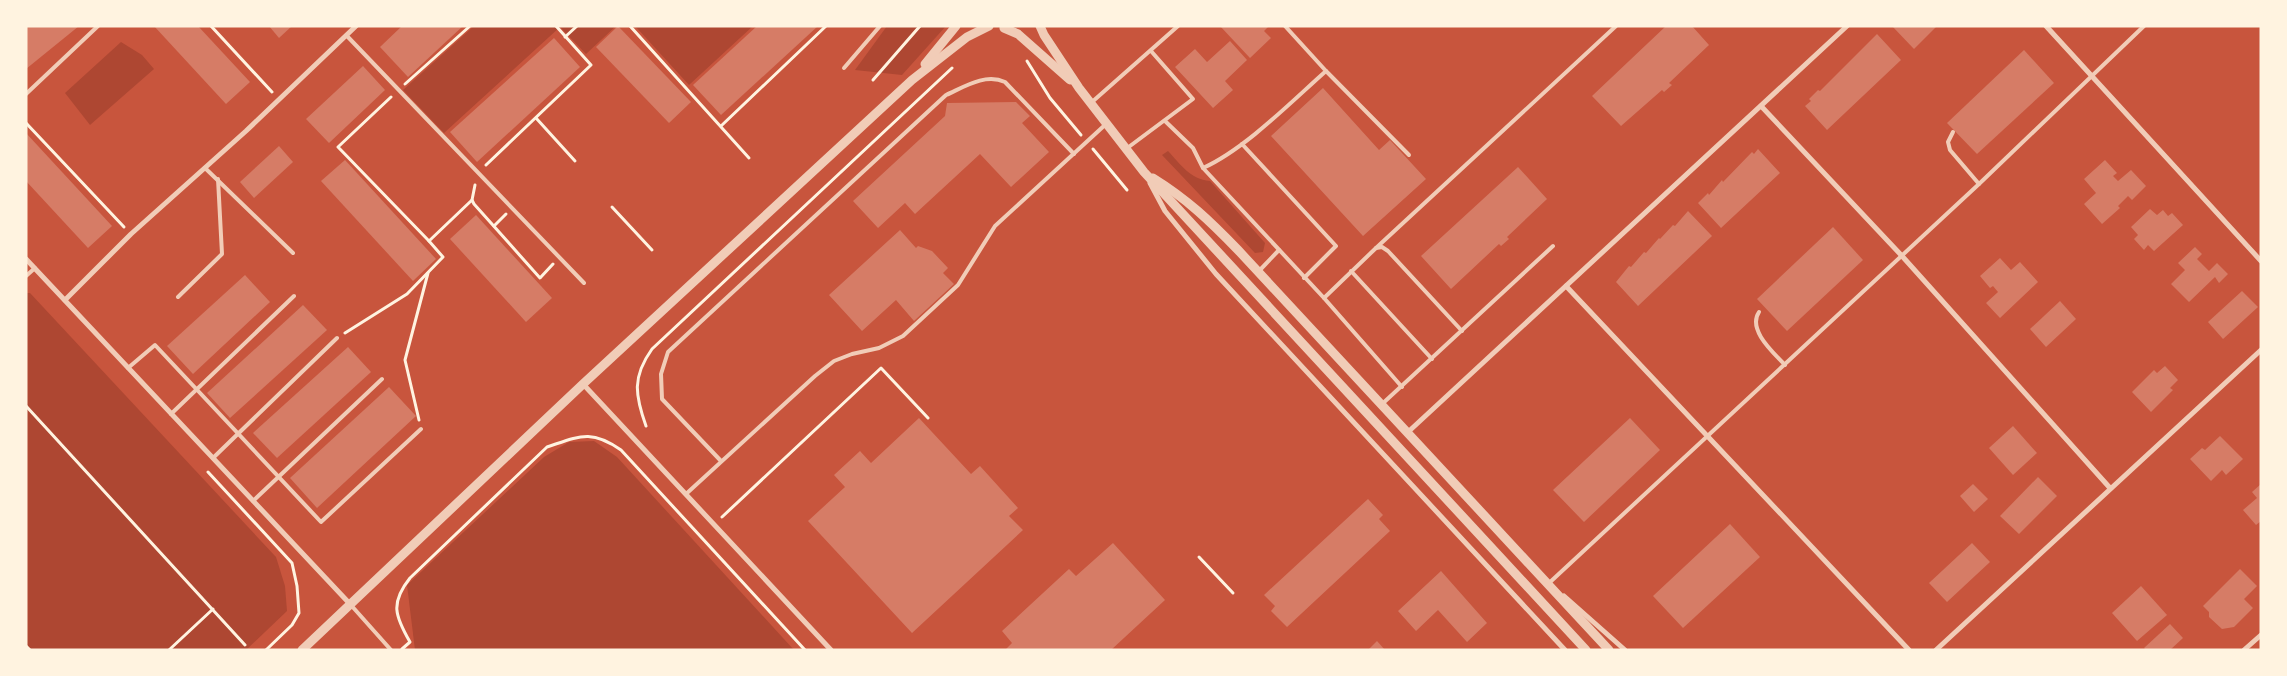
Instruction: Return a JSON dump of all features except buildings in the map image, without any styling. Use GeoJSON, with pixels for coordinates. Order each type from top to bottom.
{"type":"FeatureCollection","features":[{"type":"Feature","properties":{"kind":"street"},"geometry":{"type":"LineString","coordinates":[[65,300],[131,234],[279,100],[356,26]]}},
{"type":"Feature","properties":{"kind":"street"},"geometry":{"type":"LineString","coordinates":[[912,80],[956,26]]}},
{"type":"Feature","properties":{"kind":"street"},"geometry":{"type":"LineString","coordinates":[[302,650],[583,384],[912,80],[967,37],[990,26],[1008,27],[1079,88]]}},
{"type":"Feature","properties":{"kind":"street"},"geometry":{"type":"LineString","coordinates":[[1040,26],[1090,104],[1144,172],[1586,650]]}},
{"type":"Feature","properties":{"kind":"street"},"geometry":{"type":"LineString","coordinates":[[1407,433],[1847,26]]}},
{"type":"Feature","properties":{"kind":"street"},"geometry":{"type":"LineString","coordinates":[[2046,26],[2261,261]]}},
{"type":"Feature","properties":{"kind":"street"},"geometry":{"type":"LineString","coordinates":[[1761,106],[1902,256],[2110,488]]}},
{"type":"Feature","properties":{"kind":"street"},"geometry":{"type":"LineString","coordinates":[[1144,172],[1180,194],[1203,214],[1609,650]]}},
{"type":"Feature","properties":{"kind":"street"},"geometry":{"type":"LineString","coordinates":[[1144,172],[1165,211],[1216,274],[1565,650]]}},
{"type":"Feature","properties":{"kind":"street"},"geometry":{"type":"LineString","coordinates":[[26,259],[350,604]]}},
{"type":"Feature","properties":{"kind":"street"},"geometry":{"type":"LineString","coordinates":[[1566,286],[1909,650]]}},
{"type":"Feature","properties":{"kind":"street"},"geometry":{"type":"LineString","coordinates":[[1936,650],[2261,350]]}},
{"type":"Feature","properties":{"kind":"street"},"geometry":{"type":"LineString","coordinates":[[583,384],[831,650]]}},
{"type":"Feature","properties":{"kind":"street"},"geometry":{"type":"LineString","coordinates":[[1548,584],[1594,620],[1625,650]]}},
{"type":"Feature","properties":{"kind":"street"},"geometry":{"type":"LineString","coordinates":[[2244,650],[2261,634]]}},
{"type":"Feature","properties":{"kind":"lane"},"geometry":{"type":"LineString","coordinates":[[26,94],[98,26]]}},
{"type":"Feature","properties":{"kind":"lane"},"geometry":{"type":"LineString","coordinates":[[844,68],[880,26]]}},
{"type":"Feature","properties":{"kind":"lane"},"geometry":{"type":"LineString","coordinates":[[1090,104],[1178,26]]}},
{"type":"Feature","properties":{"kind":"lane"},"geometry":{"type":"LineString","coordinates":[[1285,26],[1408,155]]}},
{"type":"Feature","properties":{"kind":"lane"},"geometry":{"type":"LineString","coordinates":[[1324,298],[1616,26]]}},
{"type":"Feature","properties":{"kind":"lane"},"geometry":{"type":"LineString","coordinates":[[1548,584],[1980,184],[2144,26]]}},
{"type":"Feature","properties":{"kind":"lane"},"geometry":{"type":"LineString","coordinates":[[347,36],[476,174],[584,283]]}},
{"type":"Feature","properties":{"kind":"lane"},"geometry":{"type":"LineString","coordinates":[[1126,150],[1193,99],[1151,51]]}},
{"type":"Feature","properties":{"kind":"lane"},"geometry":{"type":"LineString","coordinates":[[1203,168],[1220,161],[1242,144],[1326,71]]}},
{"type":"Feature","properties":{"kind":"lane"},"geometry":{"type":"LineString","coordinates":[[721,461],[662,400],[661,374],[668,352],[946,95],[982,79],[992,78],[1004,82],[1074,154]]}},
{"type":"Feature","properties":{"kind":"lane"},"geometry":{"type":"LineString","coordinates":[[1165,121],[1193,148],[1203,168],[1324,298],[1402,386]]}},
{"type":"Feature","properties":{"kind":"lane"},"geometry":{"type":"LineString","coordinates":[[686,494],[815,376],[834,361],[852,354],[879,348],[903,336],[958,285],[995,226],[1106,124]]}},
{"type":"Feature","properties":{"kind":"lane"},"geometry":{"type":"LineString","coordinates":[[1952,132],[1948,142],[1950,150],[1980,184]]}},
{"type":"Feature","properties":{"kind":"lane"},"geometry":{"type":"LineString","coordinates":[[1242,144],[1336,246],[1304,278]]}},
{"type":"Feature","properties":{"kind":"lane"},"geometry":{"type":"LineString","coordinates":[[205,168],[293,253]]}},
{"type":"Feature","properties":{"kind":"lane"},"geometry":{"type":"LineString","coordinates":[[178,297],[222,254],[218,179]]}},
{"type":"Feature","properties":{"kind":"lane"},"geometry":{"type":"LineString","coordinates":[[1381,405],[1553,246]]}},
{"type":"Feature","properties":{"kind":"lane"},"geometry":{"type":"LineString","coordinates":[[1376,248],[1382,247],[1388,251],[1462,331]]}},
{"type":"Feature","properties":{"kind":"lane"},"geometry":{"type":"LineString","coordinates":[[1258,272],[1279,250]]}},
{"type":"Feature","properties":{"kind":"lane"},"geometry":{"type":"LineString","coordinates":[[26,276],[34,268]]}},
{"type":"Feature","properties":{"kind":"lane"},"geometry":{"type":"LineString","coordinates":[[1351,271],[1432,359]]}},
{"type":"Feature","properties":{"kind":"lane"},"geometry":{"type":"LineString","coordinates":[[171,414],[294,296]]}},
{"type":"Feature","properties":{"kind":"lane"},"geometry":{"type":"LineString","coordinates":[[1759,312],[1756,316],[1756,325],[1759,334],[1785,365]]}},
{"type":"Feature","properties":{"kind":"lane"},"geometry":{"type":"LineString","coordinates":[[213,458],[337,338]]}},
{"type":"Feature","properties":{"kind":"lane"},"geometry":{"type":"LineString","coordinates":[[128,368],[155,345],[321,522],[421,428]]}},
{"type":"Feature","properties":{"kind":"lane"},"geometry":{"type":"LineString","coordinates":[[253,500],[382,379]]}},
{"type":"Feature","properties":{"kind":"lane"},"geometry":{"type":"LineString","coordinates":[[350,604],[391,650]]}},
{"type":"Feature","properties":{"kind":"path"},"geometry":{"type":"LineString","coordinates":[[211,26],[279,100]]}},
{"type":"Feature","properties":{"kind":"path"},"geometry":{"type":"LineString","coordinates":[[337,338],[407,294],[443,257],[429,240],[338,148],[470,26]]}},
{"type":"Feature","properties":{"kind":"path"},"geometry":{"type":"LineString","coordinates":[[476,174],[591,64],[556,26]]}},
{"type":"Feature","properties":{"kind":"path"},"geometry":{"type":"LineString","coordinates":[[565,37],[577,26]]}},
{"type":"Feature","properties":{"kind":"path"},"geometry":{"type":"LineString","coordinates":[[630,26],[749,158]]}},
{"type":"Feature","properties":{"kind":"path"},"geometry":{"type":"LineString","coordinates":[[721,126],[826,26]]}},
{"type":"Feature","properties":{"kind":"path"},"geometry":{"type":"LineString","coordinates":[[873,80],[920,26]]}},
{"type":"Feature","properties":{"kind":"path"},"geometry":{"type":"LineString","coordinates":[[1022,54],[1050,98],[1127,190]]}},
{"type":"Feature","properties":{"kind":"path"},"geometry":{"type":"LineString","coordinates":[[536,118],[575,161]]}},
{"type":"Feature","properties":{"kind":"path"},"geometry":{"type":"LineString","coordinates":[[26,123],[131,234]]}},
{"type":"Feature","properties":{"kind":"path"},"geometry":{"type":"LineString","coordinates":[[429,240],[472,200],[540,278],[559,257]]}},
{"type":"Feature","properties":{"kind":"path"},"geometry":{"type":"LineString","coordinates":[[612,208],[652,250]]}},
{"type":"Feature","properties":{"kind":"path"},"geometry":{"type":"LineString","coordinates":[[494,226],[511,209]]}},
{"type":"Feature","properties":{"kind":"path"},"geometry":{"type":"LineString","coordinates":[[421,428],[405,360],[428,273]]}},
{"type":"Feature","properties":{"kind":"path"},"geometry":{"type":"LineString","coordinates":[[722,517],[881,368],[928,418]]}},
{"type":"Feature","properties":{"kind":"path"},"geometry":{"type":"LineString","coordinates":[[26,406],[246,645]]}},
{"type":"Feature","properties":{"kind":"path"},"geometry":{"type":"LineString","coordinates":[[401,650],[410,642],[396,618],[399,592],[410,578],[547,447],[576,437],[596,436],[606,439],[621,450],[805,650]]}},
{"type":"Feature","properties":{"kind":"path"},"geometry":{"type":"LineString","coordinates":[[1199,557],[1233,593]]}},
{"type":"Feature","properties":{"kind":"path"},"geometry":{"type":"LineString","coordinates":[[266,650],[287,630],[299,613],[298,586],[292,563]]}},
{"type":"Feature","properties":{"kind":"path"},"geometry":{"type":"LineString","coordinates":[[169,650],[213,609]]}},
{"type":"Feature","properties":{"kind":"path"},"geometry":{"type":"LineString","coordinates":[[26,646],[30,650]]}},
{"type":"Feature","properties":{"kind":"shaded area"},"geometry":{"type":"Polygon","coordinates":[[[474,26],[616,26],[586,54],[560,27],[444,133],[403,90],[474,26]]]}},
{"type":"Feature","properties":{"kind":"shaded area"},"geometry":{"type":"Polygon","coordinates":[[[635,26],[753,26],[689,85],[635,26]]]}},
{"type":"Feature","properties":{"kind":"shaded area"},"geometry":{"type":"Polygon","coordinates":[[[887,26],[946,26],[902,75],[855,70],[887,26]]]}},
{"type":"Feature","properties":{"kind":"shaded area"},"geometry":{"type":"Polygon","coordinates":[[[121,42],[142,55],[154,69],[90,125],[65,93],[121,42]]]}},
{"type":"Feature","properties":{"kind":"shaded area"},"geometry":{"type":"Polygon","coordinates":[[[1168,151],[1191,174],[1210,181],[1265,243],[1263,252],[1255,253],[1162,155],[1168,151]]]}},
{"type":"Feature","properties":{"kind":"shaded area"},"geometry":{"type":"Polygon","coordinates":[[[26,293],[30,293],[276,557],[285,586],[287,611],[246,650],[26,650],[26,293]]]}},
{"type":"Feature","properties":{"kind":"shaded area"},"geometry":{"type":"Polygon","coordinates":[[[594,441],[617,457],[794,650],[415,650],[407,585],[544,457],[569,442],[594,441]]]}}]}
